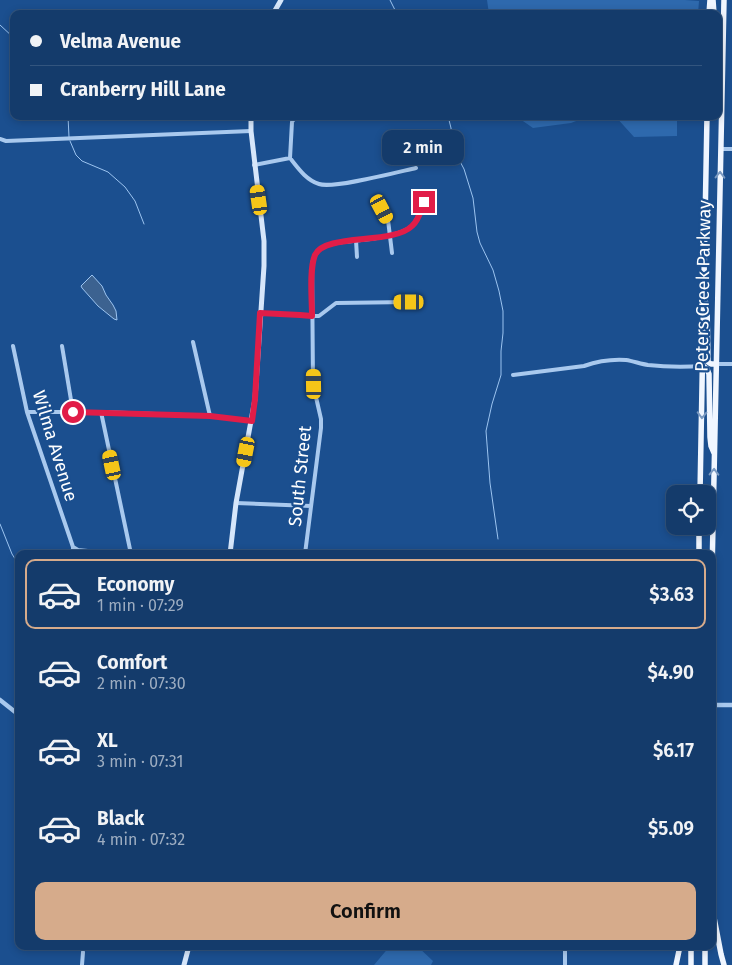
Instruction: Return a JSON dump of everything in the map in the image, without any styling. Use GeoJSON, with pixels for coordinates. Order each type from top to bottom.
{"type":"FeatureCollection","features":[{"type":"Feature","properties":{"kind":"main road","name":"Peters Creek Parkway"},"geometry":{"type":"LineString","coordinates":[[722,29],[724,0]]}},
{"type":"Feature","properties":{"kind":"main road"},"geometry":{"type":"LineString","coordinates":[[230,550],[236,503],[255,399],[264,266],[264,241],[250,131],[251,120]]}},
{"type":"Feature","properties":{"kind":"main road","name":"Peters Creek Parkway"},"geometry":{"type":"LineString","coordinates":[[700,485],[707,120]]}},
{"type":"Feature","properties":{"kind":"main road","name":"Peters Creek Parkway"},"geometry":{"type":"LineString","coordinates":[[713,550],[721,120]]}},
{"type":"Feature","properties":{"kind":"main road"},"geometry":{"type":"LineString","coordinates":[[703,299],[707,305],[708,362],[716,364]]}},
{"type":"Feature","properties":{"kind":"main road"},"geometry":{"type":"LineString","coordinates":[[703,366],[709,374],[710,437],[711,446],[715,454]]}},
{"type":"Feature","properties":{"kind":"main road"},"geometry":{"type":"LineString","coordinates":[[698,550],[699,535]]}},
{"type":"Feature","properties":{"kind":"main road"},"geometry":{"type":"LineString","coordinates":[[716,930],[724,965]]}},
{"type":"Feature","properties":{"kind":"main road"},"geometry":{"type":"LineString","coordinates":[[184,965],[187,950]]}},
{"type":"Feature","properties":{"kind":"main road"},"geometry":{"type":"LineString","coordinates":[[676,965],[679,950]]}},
{"type":"Feature","properties":{"kind":"main road"},"geometry":{"type":"LineString","coordinates":[[691,950],[691,965]]}},
{"type":"Feature","properties":{"kind":"main road"},"geometry":{"type":"LineString","coordinates":[[705,950],[705,965]]}},
{"type":"Feature","properties":{"kind":"street"},"geometry":{"type":"LineString","coordinates":[[293,120],[290,158],[305,176],[320,185],[344,183],[416,168]]}},
{"type":"Feature","properties":{"kind":"street"},"geometry":{"type":"LineString","coordinates":[[0,140],[250,131]]}},
{"type":"Feature","properties":{"kind":"street"},"geometry":{"type":"LineString","coordinates":[[721,149],[732,149]]}},
{"type":"Feature","properties":{"kind":"street"},"geometry":{"type":"LineString","coordinates":[[254,165],[290,158]]}},
{"type":"Feature","properties":{"kind":"street"},"geometry":{"type":"LineString","coordinates":[[357,257],[356,240],[402,232],[413,225],[419,216],[424,202]]}},
{"type":"Feature","properties":{"kind":"street"},"geometry":{"type":"LineString","coordinates":[[382,209],[388,220],[392,254]]}},
{"type":"Feature","properties":{"kind":"street","name":"South Street"},"geometry":{"type":"LineString","coordinates":[[306,550],[320,428],[314,384],[312,263],[320,248],[330,244],[356,240]]}},
{"type":"Feature","properties":{"kind":"street"},"geometry":{"type":"LineString","coordinates":[[260,313],[319,316],[336,303],[409,302]]}},
{"type":"Feature","properties":{"kind":"street"},"geometry":{"type":"LineString","coordinates":[[193,342],[210,416]]}},
{"type":"Feature","properties":{"kind":"street","name":"Wilma Avenue"},"geometry":{"type":"LineString","coordinates":[[13,346],[27,412],[73,547]]}},
{"type":"Feature","properties":{"kind":"street"},"geometry":{"type":"LineString","coordinates":[[62,346],[73,412]]}},
{"type":"Feature","properties":{"kind":"street"},"geometry":{"type":"LineString","coordinates":[[513,375],[584,366],[608,360],[627,360],[648,365],[678,367],[703,366]]}},
{"type":"Feature","properties":{"kind":"street"},"geometry":{"type":"LineString","coordinates":[[716,364],[732,364]]}},
{"type":"Feature","properties":{"kind":"street"},"geometry":{"type":"LineString","coordinates":[[27,412],[100,412],[210,416],[252,421]]}},
{"type":"Feature","properties":{"kind":"street"},"geometry":{"type":"LineString","coordinates":[[100,412],[130,550]]}},
{"type":"Feature","properties":{"kind":"street"},"geometry":{"type":"LineString","coordinates":[[236,503],[311,506]]}},
{"type":"Feature","properties":{"kind":"street"},"geometry":{"type":"LineString","coordinates":[[73,547],[78,550]]}},
{"type":"Feature","properties":{"kind":"street"},"geometry":{"type":"LineString","coordinates":[[0,700],[15,712]]}},
{"type":"Feature","properties":{"kind":"street"},"geometry":{"type":"LineString","coordinates":[[716,705],[732,705]]}},
{"type":"Feature","properties":{"kind":"street"},"geometry":{"type":"LineString","coordinates":[[565,950],[565,965]]}},
{"type":"Feature","properties":{"kind":"street"},"geometry":{"type":"LineString","coordinates":[[82,965],[84,952]]}},
{"type":"Feature","properties":{"kind":"shaded area"},"geometry":{"type":"Polygon","coordinates":[[[487,0],[699,1],[698,10],[488,10],[487,0]]]}},
{"type":"Feature","properties":{"kind":"shaded area"},"geometry":{"type":"Polygon","coordinates":[[[521,120],[579,120],[571,123],[533,128],[521,120]]]}},
{"type":"Feature","properties":{"kind":"shaded area"},"geometry":{"type":"Polygon","coordinates":[[[619,120],[677,120],[677,136],[634,137],[619,120]]]}},
{"type":"Feature","properties":{"kind":"shaded area"},"geometry":{"type":"Polygon","coordinates":[[[92,275],[102,286],[113,305],[117,320],[98,306],[82,288],[81,286],[92,275]]]}},
{"type":"Feature","properties":{"kind":"shaded area"},"geometry":{"type":"Polygon","coordinates":[[[387,950],[421,950],[433,961],[431,965],[374,965],[387,950]]]}},
{"type":"Feature","properties":{"kind":"waterway"},"geometry":{"type":"LineString","coordinates":[[390,0],[395,10]]}},
{"type":"Feature","properties":{"kind":"waterway"},"geometry":{"type":"LineString","coordinates":[[0,25],[10,34]]}},
{"type":"Feature","properties":{"kind":"waterway"},"geometry":{"type":"LineString","coordinates":[[68,120],[69,137]]}},
{"type":"Feature","properties":{"kind":"waterway"},"geometry":{"type":"LineString","coordinates":[[449,120],[456,154],[464,169],[473,198],[480,243],[493,270],[503,311],[501,375],[486,431],[490,483],[498,539]]}},
{"type":"Feature","properties":{"kind":"waterway"},"geometry":{"type":"LineString","coordinates":[[70,141],[76,155],[82,161],[108,172],[125,187],[135,201],[144,224]]}},
{"type":"Feature","properties":{"kind":"waterway"},"geometry":{"type":"LineString","coordinates":[[0,524],[15,559]]}},
{"type":"Feature","properties":{"kind":"route"},"geometry":{"type":"LineString","coordinates":[[73,412],[210,416],[252,421],[260,313],[312,316],[312,263],[320,248],[330,244],[402,232],[413,225],[419,216],[424,202]]}}]}
